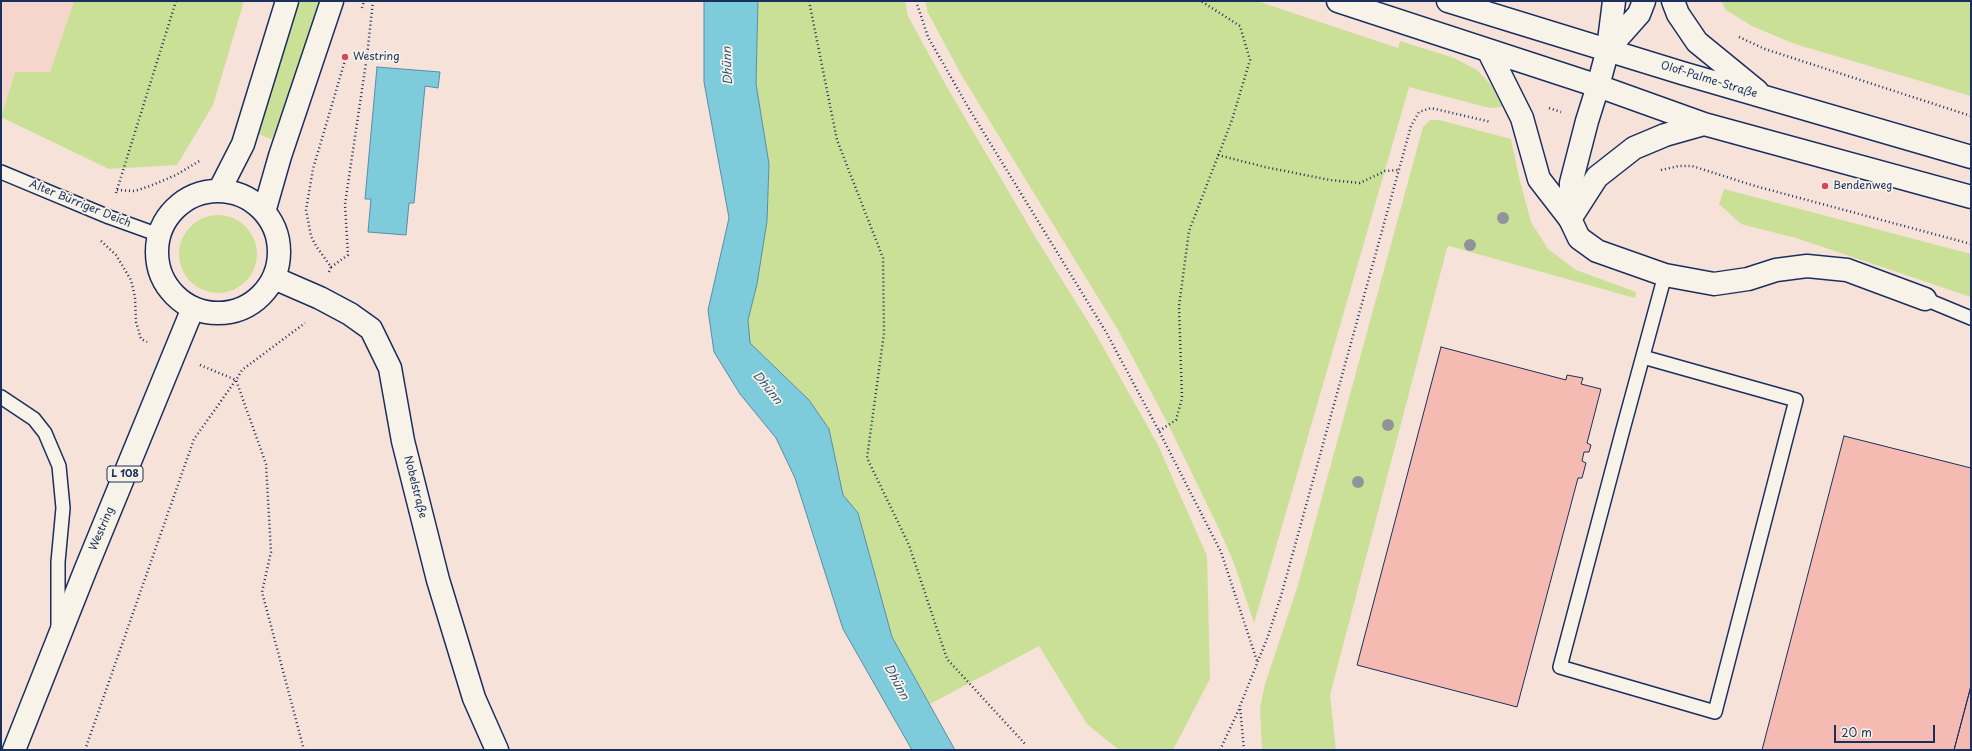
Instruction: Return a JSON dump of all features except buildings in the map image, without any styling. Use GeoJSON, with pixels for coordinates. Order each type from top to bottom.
{"type":"FeatureCollection","features":[{"type":"Feature","properties":{"kind":"main road"},"geometry":{"type":"LineString","coordinates":[[219,191],[243,144],[287,1]]}},
{"type":"Feature","properties":{"kind":"main road"},"geometry":{"type":"LineString","coordinates":[[264,212],[280,156],[332,1]]}},
{"type":"Feature","properties":{"kind":"main road"},"geometry":{"type":"LineString","coordinates":[[1338,1],[1598,86],[1704,124],[1971,197]]}},
{"type":"Feature","properties":{"kind":"main road","name":"Olof-Palme-Straße"},"geometry":{"type":"LineString","coordinates":[[1448,1],[1764,97],[1971,157]]}},
{"type":"Feature","properties":{"kind":"main road"},"geometry":{"type":"LineString","coordinates":[[1570,219],[1571,183],[1586,121],[1598,86],[1608,49],[1614,1]]}},
{"type":"Feature","properties":{"kind":"main road"},"geometry":{"type":"LineString","coordinates":[[1608,49],[1639,14],[1644,1]]}},
{"type":"Feature","properties":{"kind":"main road"},"geometry":{"type":"LineString","coordinates":[[1673,1],[1678,14],[1697,42],[1764,97]]}},
{"type":"Feature","properties":{"kind":"main road"},"geometry":{"type":"LineString","coordinates":[[1488,50],[1522,118],[1539,179],[1570,219],[1580,238],[1597,251],[1665,275],[1714,284],[1748,279],[1776,270],[1814,266],[1847,270],[1925,299]]}},
{"type":"Feature","properties":{"kind":"main road"},"geometry":{"type":"LineString","coordinates":[[1570,219],[1598,177],[1634,148],[1665,135],[1704,124]]}},
{"type":"Feature","properties":{"kind":"main road"},"geometry":{"type":"LineString","coordinates":[[219,191],[236,194],[251,200],[264,212],[272,223],[280,250],[274,278],[265,292],[254,302],[240,310],[224,314],[208,313],[193,308],[181,301],[170,290],[162,278],[156,249],[159,234],[168,217],[182,203],[199,194],[219,191]]}},
{"type":"Feature","properties":{"kind":"main road","name":"Nobelstraße"},"geometry":{"type":"LineString","coordinates":[[274,278],[338,307],[371,329],[390,368],[403,441],[438,580],[474,698],[497,750]]}},
{"type":"Feature","properties":{"kind":"main road","name":"Westring"},"geometry":{"type":"LineString","coordinates":[[14,750],[84,571],[193,308]]}},
{"type":"Feature","properties":{"kind":"lane","name":"Alter Bürriger Deich"},"geometry":{"type":"LineString","coordinates":[[1,172],[109,217],[159,234]]}},
{"type":"Feature","properties":{"kind":"lane"},"geometry":{"type":"LineString","coordinates":[[1643,357],[1796,400],[1715,712],[1560,667],[1643,357],[1665,275]]}},
{"type":"Feature","properties":{"kind":"lane"},"geometry":{"type":"LineString","coordinates":[[1925,299],[1971,318]]}},
{"type":"Feature","properties":{"kind":"lane"},"geometry":{"type":"LineString","coordinates":[[1,397],[34,419],[45,433],[59,466],[63,508],[58,562],[58,640]]}},
{"type":"Feature","properties":{"kind":"path"},"geometry":{"type":"LineString","coordinates":[[176,1],[101,241],[116,255],[131,280],[141,339],[236,380],[266,464],[271,552],[262,592],[304,750]]}},
{"type":"Feature","properties":{"kind":"path"},"geometry":{"type":"LineString","coordinates":[[360,14],[364,1]]}},
{"type":"Feature","properties":{"kind":"path"},"geometry":{"type":"LineString","coordinates":[[331,267],[348,255],[345,204],[374,1]]}},
{"type":"Feature","properties":{"kind":"path"},"geometry":{"type":"LineString","coordinates":[[809,1],[837,140],[883,258],[884,333],[868,458],[909,545],[947,659],[1026,745]]}},
{"type":"Feature","properties":{"kind":"path"},"geometry":{"type":"LineString","coordinates":[[916,1],[928,37],[968,107],[1106,332],[1159,431],[1221,552],[1257,662]]}},
{"type":"Feature","properties":{"kind":"path"},"geometry":{"type":"LineString","coordinates":[[1159,431],[1176,420],[1182,398],[1179,306],[1189,231],[1232,120],[1250,60],[1240,26],[1201,1]]}},
{"type":"Feature","properties":{"kind":"path"},"geometry":{"type":"LineString","coordinates":[[1733,34],[1764,48],[1971,116]]}},
{"type":"Feature","properties":{"kind":"path"},"geometry":{"type":"LineString","coordinates":[[320,147],[348,52]]}},
{"type":"Feature","properties":{"kind":"path"},"geometry":{"type":"LineString","coordinates":[[1220,750],[1240,706],[1281,596],[1411,126],[1420,112],[1432,108],[1501,125],[1522,118]]}},
{"type":"Feature","properties":{"kind":"path"},"geometry":{"type":"LineString","coordinates":[[1634,148],[1649,166],[1656,170],[1692,166],[1755,186],[1971,244]]}},
{"type":"Feature","properties":{"kind":"path"},"geometry":{"type":"LineString","coordinates":[[1218,155],[1265,167],[1330,180],[1360,183],[1384,171],[1398,170]]}},
{"type":"Feature","properties":{"kind":"path"},"geometry":{"type":"LineString","coordinates":[[117,190],[135,191],[150,186],[176,175],[205,157]]}},
{"type":"Feature","properties":{"kind":"path"},"geometry":{"type":"LineString","coordinates":[[84,750],[194,439],[236,380]]}},
{"type":"Feature","properties":{"kind":"path"},"geometry":{"type":"LineString","coordinates":[[1240,706],[1244,750]]}},
{"type":"Feature","properties":{"kind":"shaded area"},"geometry":{"type":"Polygon","coordinates":[[[1,1],[74,1],[50,73],[15,72],[1,117],[1,1]]]}},
{"type":"Feature","properties":{"kind":"green space"},"geometry":{"type":"Polygon","coordinates":[[[74,1],[244,1],[213,105],[177,165],[109,169],[1,117],[15,72],[50,72],[74,1]]]}},
{"type":"Feature","properties":{"kind":"green space"},"geometry":{"type":"Polygon","coordinates":[[[298,1],[322,1],[272,139],[258,134],[298,1]]]}},
{"type":"Feature","properties":{"kind":"green space"},"geometry":{"type":"Polygon","coordinates":[[[758,1],[905,1],[908,16],[948,89],[1036,238],[1097,336],[1158,445],[1207,556],[1210,679],[1173,750],[1119,750],[1087,724],[1039,646],[930,704],[892,637],[858,514],[843,495],[829,429],[809,400],[750,343],[748,320],[757,284],[767,221],[769,164],[756,84],[758,1]]]}},
{"type":"Feature","properties":{"kind":"green space"},"geometry":{"type":"Polygon","coordinates":[[[925,1],[1257,1],[1398,48],[1400,41],[1454,58],[1477,70],[1491,85],[1502,107],[1490,108],[1409,87],[1254,623],[1234,563],[1167,422],[1118,330],[962,76],[928,13],[925,1]]]}},
{"type":"Feature","properties":{"kind":"green space"},"geometry":{"type":"Polygon","coordinates":[[[1721,1],[1971,1],[1971,96],[1795,44],[1752,26],[1726,10],[1721,1]]]}},
{"type":"Feature","properties":{"kind":"green space"},"geometry":{"type":"Polygon","coordinates":[[[1430,120],[1439,120],[1511,139],[1531,222],[1548,249],[1576,270],[1636,292],[1635,298],[1449,246],[1447,248],[1330,695],[1336,750],[1262,750],[1260,708],[1265,684],[1298,585],[1423,127],[1430,120]]]}},
{"type":"Feature","properties":{"kind":"green space"},"geometry":{"type":"Polygon","coordinates":[[[1724,189],[1971,254],[1971,297],[1796,238],[1741,224],[1719,204],[1724,189]]]}},
{"type":"Feature","properties":{"kind":"green space"},"geometry":{"type":"Polygon","coordinates":[[[218,215],[233,218],[246,226],[254,239],[257,254],[254,269],[246,282],[233,290],[218,293],[203,290],[190,282],[182,269],[179,254],[182,239],[190,226],[203,218],[218,215]]]}},
{"type":"Feature","properties":{"kind":"water","name":"Dhünn"},"geometry":{"type":"Polygon","coordinates":[[[704,1],[758,1],[756,84],[769,164],[767,221],[757,284],[748,320],[750,343],[809,400],[829,429],[843,495],[858,513],[892,637],[955,750],[912,750],[843,629],[795,478],[776,438],[740,394],[714,352],[708,310],[729,218],[704,82],[704,1]]]}},
{"type":"Feature","properties":{"kind":"water"},"geometry":{"type":"Polygon","coordinates":[[[377,67],[440,72],[438,88],[425,86],[414,203],[409,203],[406,235],[368,232],[371,199],[365,199],[377,67]]]}},
{"type":"Feature","properties":{"kind":"place","name":"Westring"},"geometry":{"type":"Point","coordinates":[345,57]}},
{"type":"Feature","properties":{"kind":"place","name":"Bendenweg"},"geometry":{"type":"Point","coordinates":[1825,186]}}]}
